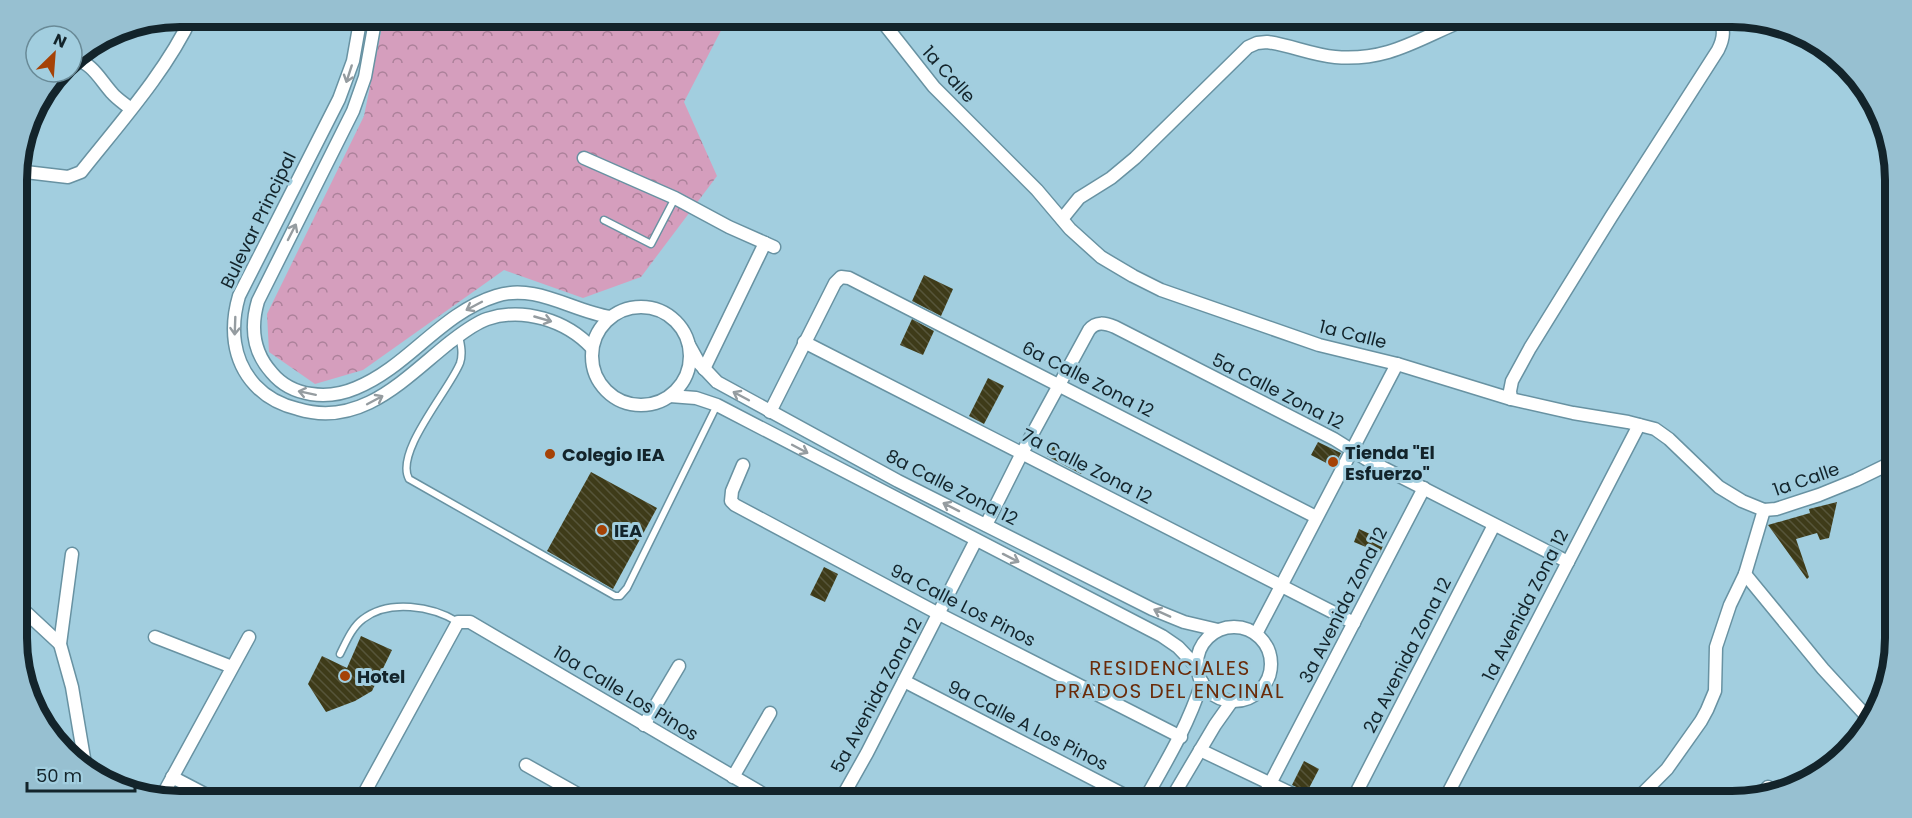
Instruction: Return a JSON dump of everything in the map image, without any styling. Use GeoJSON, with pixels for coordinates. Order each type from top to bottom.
{"type":"FeatureCollection","features":[{"type":"Feature","properties":{"kind":"street"},"geometry":{"type":"LineString","coordinates":[[27,172],[68,177],[81,172],[131,109],[186,27]]}},
{"type":"Feature","properties":{"kind":"street","name":"Bulevar Principal"},"geometry":{"type":"LineString","coordinates":[[359,27],[353,61],[339,99],[239,296],[235,309],[234,333],[237,358],[243,370],[258,389],[281,405],[308,412],[333,414],[359,408],[380,398],[459,335],[487,319],[502,316],[532,316],[560,325],[583,338],[591,348]]}},
{"type":"Feature","properties":{"kind":"street","name":"Bulevar Principal"},"geometry":{"type":"LineString","coordinates":[[374,27],[365,76],[353,111],[258,301],[253,329],[255,343],[265,364],[274,376],[299,391],[324,395],[346,392],[387,370],[458,314],[497,295],[523,292],[542,295],[580,310],[610,317]]}},
{"type":"Feature","properties":{"kind":"street","name":"1a Calle"},"geometry":{"type":"LineString","coordinates":[[887,27],[934,87],[1037,190],[1085,244],[1101,257],[1161,290],[1288,336],[1397,364],[1511,399],[1655,429],[1669,439],[1719,487],[1742,501],[1764,510],[1776,509],[1819,495],[1885,466]]}},
{"type":"Feature","properties":{"kind":"street"},"geometry":{"type":"LineString","coordinates":[[1062,219],[1079,198],[1111,178],[1136,158],[1248,47],[1267,42],[1333,57],[1369,57],[1397,50],[1446,27]]}},
{"type":"Feature","properties":{"kind":"street"},"geometry":{"type":"LineString","coordinates":[[1511,399],[1512,381],[1530,348],[1718,50],[1722,41],[1721,27]]}},
{"type":"Feature","properties":{"kind":"street"},"geometry":{"type":"LineString","coordinates":[[84,62],[97,72],[113,95],[131,109]]}},
{"type":"Feature","properties":{"kind":"street"},"geometry":{"type":"LineString","coordinates":[[584,158],[675,198],[770,245],[704,369]]}},
{"type":"Feature","properties":{"kind":"street","name":"6a Calle Zona 12"},"geometry":{"type":"LineString","coordinates":[[804,342],[835,283],[841,277],[852,279],[1317,517]]}},
{"type":"Feature","properties":{"kind":"street"},"geometry":{"type":"LineString","coordinates":[[631,307],[646,307],[661,311],[674,319],[684,331],[689,345],[690,360],[687,374],[680,386],[670,396],[657,403],[642,406],[628,404],[614,398],[595,376],[591,362],[591,348],[601,325],[610,317],[631,307]]}},
{"type":"Feature","properties":{"kind":"street","name":"5a Calle Zona 12"},"geometry":{"type":"LineString","coordinates":[[1059,384],[1089,330],[1097,324],[1115,327],[1568,562]]}},
{"type":"Feature","properties":{"kind":"street"},"geometry":{"type":"LineString","coordinates":[[770,412],[804,342]]}},
{"type":"Feature","properties":{"kind":"street","name":"7a Calle Zona 12"},"geometry":{"type":"LineString","coordinates":[[804,342],[1354,623]]}},
{"type":"Feature","properties":{"kind":"street","name":"8a Calle Zona 12"},"geometry":{"type":"LineString","coordinates":[[689,345],[704,369],[722,386],[898,481],[1167,616],[1218,630]]}},
{"type":"Feature","properties":{"kind":"street"},"geometry":{"type":"LineString","coordinates":[[1256,634],[1397,364]]}},
{"type":"Feature","properties":{"kind":"street"},"geometry":{"type":"LineString","coordinates":[[986,525],[1059,384]]}},
{"type":"Feature","properties":{"kind":"street","name":"8a Calle Zona 12"},"geometry":{"type":"LineString","coordinates":[[670,396],[696,398],[717,405],[1162,636],[1178,647],[1197,667]]}},
{"type":"Feature","properties":{"kind":"street","name":"1a Avenida Zona 12"},"geometry":{"type":"LineString","coordinates":[[1449,791],[1639,425]]}},
{"type":"Feature","properties":{"kind":"street","name":"9a Calle Los Pinos"},"geometry":{"type":"LineString","coordinates":[[743,465],[730,501],[939,614],[1181,737]]}},
{"type":"Feature","properties":{"kind":"street","name":"3a Avenida Zona 12"},"geometry":{"type":"LineString","coordinates":[[1266,791],[1424,488]]}},
{"type":"Feature","properties":{"kind":"street"},"geometry":{"type":"LineString","coordinates":[[1645,791],[1667,769],[1707,710],[1715,691],[1715,650],[1730,605],[1744,574],[1764,510]]}},
{"type":"Feature","properties":{"kind":"street","name":"2a Avenida Zona 12"},"geometry":{"type":"LineString","coordinates":[[1357,791],[1494,525]]}},
{"type":"Feature","properties":{"kind":"street","name":"5a Avenida Zona 12"},"geometry":{"type":"LineString","coordinates":[[845,791],[976,540]]}},
{"type":"Feature","properties":{"kind":"street"},"geometry":{"type":"LineString","coordinates":[[72,554],[60,644],[72,687],[84,756]]}},
{"type":"Feature","properties":{"kind":"street"},"geometry":{"type":"LineString","coordinates":[[1744,574],[1823,669],[1865,714]]}},
{"type":"Feature","properties":{"kind":"street"},"geometry":{"type":"LineString","coordinates":[[27,613],[60,644]]}},
{"type":"Feature","properties":{"kind":"street"},"geometry":{"type":"LineString","coordinates":[[365,791],[458,622]]}},
{"type":"Feature","properties":{"kind":"street","name":"10a Calle Los Pinos"},"geometry":{"type":"LineString","coordinates":[[458,622],[470,622],[758,791]]}},
{"type":"Feature","properties":{"kind":"street"},"geometry":{"type":"LineString","coordinates":[[1237,627],[1256,634],[1264,642],[1271,664],[1264,686],[1255,694],[1232,701],[1210,692],[1202,682],[1197,667],[1202,645],[1209,636],[1218,630],[1237,627]]}},
{"type":"Feature","properties":{"kind":"street"},"geometry":{"type":"LineString","coordinates":[[155,637],[232,667]]}},
{"type":"Feature","properties":{"kind":"street"},"geometry":{"type":"LineString","coordinates":[[165,790],[249,637]]}},
{"type":"Feature","properties":{"kind":"street"},"geometry":{"type":"LineString","coordinates":[[644,725],[679,666]]}},
{"type":"Feature","properties":{"kind":"street","name":"9a Calle A Los Pinos"},"geometry":{"type":"LineString","coordinates":[[904,681],[1117,791]]}},
{"type":"Feature","properties":{"kind":"street"},"geometry":{"type":"LineString","coordinates":[[1150,791],[1181,737],[1194,709],[1202,682]]}},
{"type":"Feature","properties":{"kind":"street"},"geometry":{"type":"LineString","coordinates":[[1176,791],[1232,701]]}},
{"type":"Feature","properties":{"kind":"street"},"geometry":{"type":"LineString","coordinates":[[733,777],[770,713]]}},
{"type":"Feature","properties":{"kind":"street"},"geometry":{"type":"LineString","coordinates":[[1200,750],[1285,791]]}},
{"type":"Feature","properties":{"kind":"street"},"geometry":{"type":"LineString","coordinates":[[526,765],[572,791]]}},
{"type":"Feature","properties":{"kind":"street"},"geometry":{"type":"LineString","coordinates":[[172,777],[199,791]]}},
{"type":"Feature","properties":{"kind":"lane"},"geometry":{"type":"LineString","coordinates":[[604,220],[651,244],[675,198]]}},
{"type":"Feature","properties":{"kind":"lane"},"geometry":{"type":"LineString","coordinates":[[459,335],[462,349],[460,362],[432,406],[408,455],[405,469],[409,478],[615,596],[620,596],[627,588],[717,405]]}},
{"type":"Feature","properties":{"kind":"lane"},"geometry":{"type":"LineString","coordinates":[[340,654],[355,627],[364,618],[376,612],[392,608],[429,609],[446,614],[458,622]]}},
{"type":"Feature","properties":{"kind":"green space"},"geometry":{"type":"Polygon","coordinates":[[[382,27],[723,27],[684,102],[717,176],[641,277],[583,298],[504,270],[363,370],[315,384],[269,352],[267,314],[364,116],[382,27]]]}},
{"type":"Feature","properties":{"kind":"building"},"geometry":{"type":"Polygon","coordinates":[[[924,275],[953,289],[941,316],[912,301],[924,275]]]}},
{"type":"Feature","properties":{"kind":"building"},"geometry":{"type":"Polygon","coordinates":[[[912,319],[934,331],[923,355],[900,345],[912,319]]]}},
{"type":"Feature","properties":{"kind":"building"},"geometry":{"type":"Polygon","coordinates":[[[988,378],[1004,386],[984,424],[969,416],[988,378]]]}},
{"type":"Feature","properties":{"kind":"building","name":"Tienda \"El Esfuerzo\""},"geometry":{"type":"Polygon","coordinates":[[[1318,442],[1341,453],[1334,467],[1311,455],[1318,442]]]}},
{"type":"Feature","properties":{"kind":"building"},"geometry":{"type":"Polygon","coordinates":[[[1054,445],[1087,463],[1081,474],[1047,456],[1054,445]]]}},
{"type":"Feature","properties":{"kind":"building","name":"IEA"},"geometry":{"type":"Polygon","coordinates":[[[591,472],[657,508],[613,589],[547,551],[591,472]]]}},
{"type":"Feature","properties":{"kind":"building"},"geometry":{"type":"Polygon","coordinates":[[[1837,502],[1829,538],[1820,540],[1817,533],[1796,539],[1809,577],[1807,579],[1768,525],[1810,513],[1809,509],[1837,502]]]}},
{"type":"Feature","properties":{"kind":"building"},"geometry":{"type":"Polygon","coordinates":[[[1359,529],[1385,541],[1380,553],[1354,542],[1359,529]]]}},
{"type":"Feature","properties":{"kind":"building"},"geometry":{"type":"Polygon","coordinates":[[[824,567],[838,574],[825,602],[810,595],[824,567]]]}},
{"type":"Feature","properties":{"kind":"building","name":"Hotel"},"geometry":{"type":"Polygon","coordinates":[[[361,636],[392,650],[372,691],[355,701],[326,712],[308,684],[322,656],[347,668],[361,636]]]}},
{"type":"Feature","properties":{"kind":"building"},"geometry":{"type":"Polygon","coordinates":[[[1304,761],[1319,769],[1308,791],[1292,785],[1304,761]]]}},
{"type":"Feature","properties":{"kind":"place","name":"Colegio IEA"},"geometry":{"type":"Point","coordinates":[550,454]}},
{"type":"Feature","properties":{"kind":"place","name":"Tienda \"El Esfuerzo\""},"geometry":{"type":"Point","coordinates":[1333,462]}},
{"type":"Feature","properties":{"kind":"place","name":"IEA"},"geometry":{"type":"Point","coordinates":[602,530]}},
{"type":"Feature","properties":{"kind":"place","name":"Hotel"},"geometry":{"type":"Point","coordinates":[345,676]}},
{"type":"Feature","properties":{"kind":"district","name":"RESIDENCIALES PRADOS DEL ENCINAL"},"geometry":{"type":"Point","coordinates":[1170,680]}}]}
